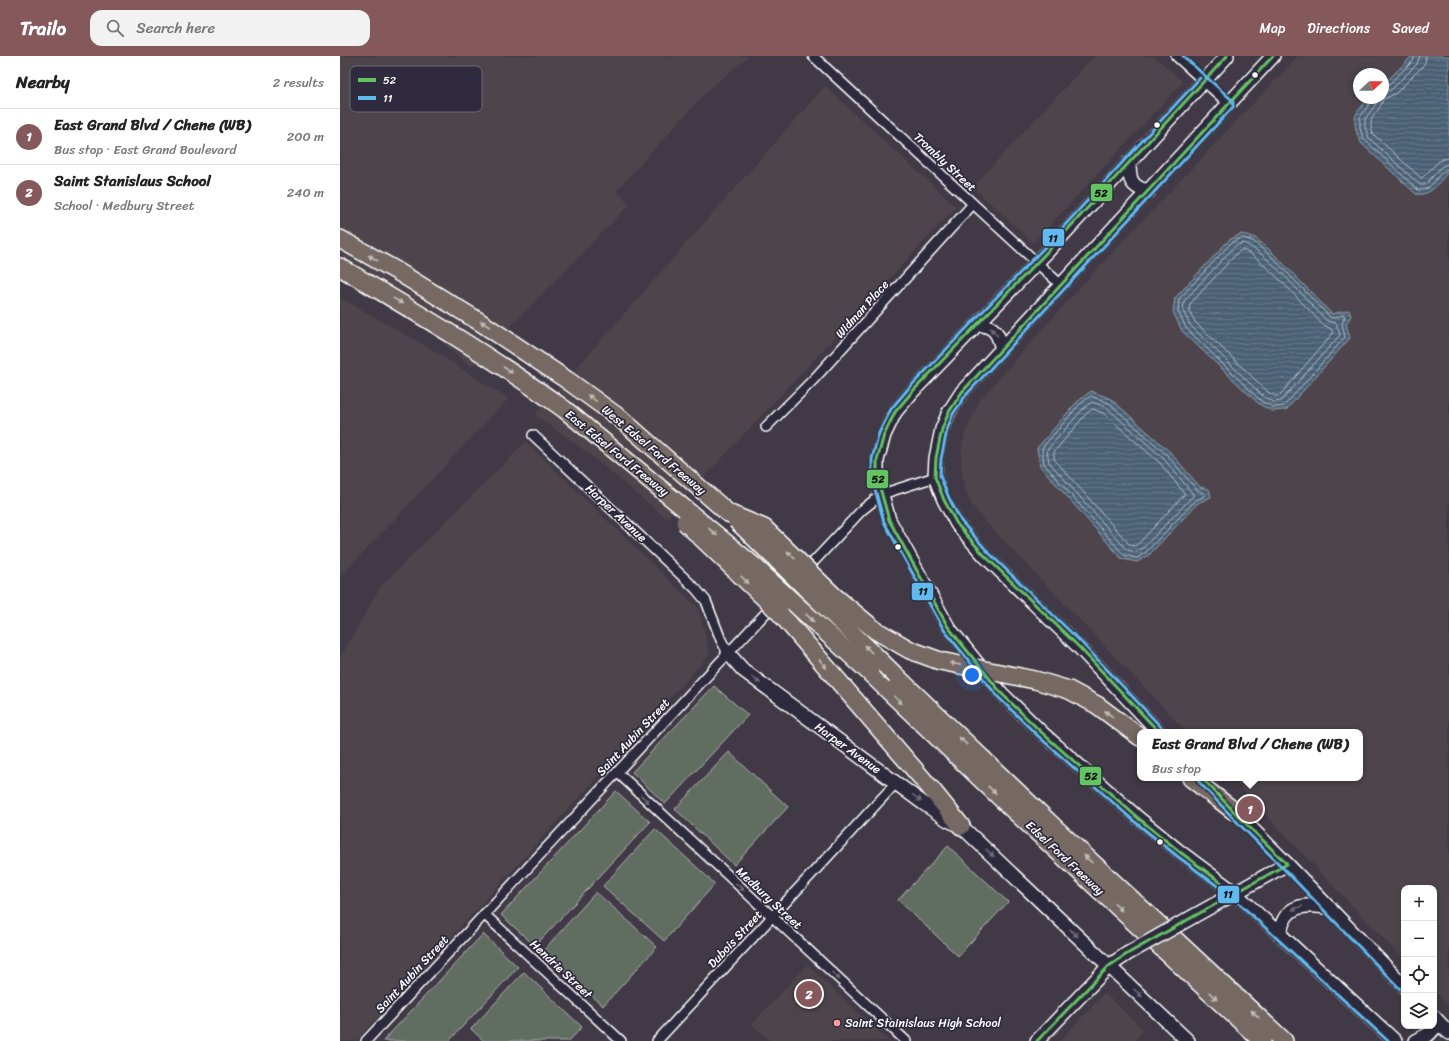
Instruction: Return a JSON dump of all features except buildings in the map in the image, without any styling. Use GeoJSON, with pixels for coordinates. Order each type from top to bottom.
{"type":"FeatureCollection","features":[{"type":"Feature","properties":{"kind":"highway","name":"West Edsel Ford Freeway"},"geometry":{"type":"LineString","coordinates":[[341,239],[480,322],[567,380],[621,419],[728,513],[896,676]]}},
{"type":"Feature","properties":{"kind":"highway","name":"East Edsel Ford Freeway"},"geometry":{"type":"LineString","coordinates":[[340,267],[462,340],[564,409],[754,566],[870,673]]}},
{"type":"Feature","properties":{"kind":"highway"},"geometry":{"type":"LineString","coordinates":[[564,409],[780,613],[962,826]]}},
{"type":"Feature","properties":{"kind":"highway"},"geometry":{"type":"LineString","coordinates":[[728,513],[764,528],[834,596],[875,630],[910,650],[940,661],[1035,680],[1069,690],[1097,705],[1137,735]]}},
{"type":"Feature","properties":{"kind":"highway","name":"Edsel Ford Freeway"},"geometry":{"type":"LineString","coordinates":[[870,673],[1014,810],[1262,1041]]}},
{"type":"Feature","properties":{"kind":"highway","name":"Edsel Ford Freeway"},"geometry":{"type":"LineString","coordinates":[[896,676],[1060,833],[1284,1041]]}},
{"type":"Feature","properties":{"kind":"highway"},"geometry":{"type":"LineString","coordinates":[[1196,781],[1234,811]]}},
{"type":"Feature","properties":{"kind":"main road"},"geometry":{"type":"LineString","coordinates":[[1226,56],[1037,262],[912,392],[896,412],[884,434],[877,460],[878,477],[889,520],[948,626],[1002,694],[1041,732],[1138,818],[1180,852],[1235,893],[1395,1041]]}},
{"type":"Feature","properties":{"kind":"main road"},"geometry":{"type":"LineString","coordinates":[[1156,729],[1079,647],[984,556],[957,524],[944,500],[936,477],[936,458],[942,428],[948,412],[962,392],[1273,56]]}},
{"type":"Feature","properties":{"kind":"main road"},"geometry":{"type":"LineString","coordinates":[[1129,162],[1129,174],[1131,181],[1141,190],[1148,191]]}},
{"type":"Feature","properties":{"kind":"main road"},"geometry":{"type":"LineString","coordinates":[[978,324],[987,325],[994,329],[1000,338],[1002,348]]}},
{"type":"Feature","properties":{"kind":"main road","name":"Harper Avenue"},"geometry":{"type":"LineString","coordinates":[[728,653],[743,670],[896,783],[948,820],[962,826],[1188,1041]]}},
{"type":"Feature","properties":{"kind":"main road"},"geometry":{"type":"LineString","coordinates":[[1205,781],[1330,908],[1401,983]]}},
{"type":"Feature","properties":{"kind":"main road"},"geometry":{"type":"LineString","coordinates":[[1037,1041],[1109,966],[1127,954],[1287,864]]}},
{"type":"Feature","properties":{"kind":"main road"},"geometry":{"type":"LineString","coordinates":[[1280,934],[1284,920],[1290,911],[1308,905],[1330,908]]}},
{"type":"Feature","properties":{"kind":"main road"},"geometry":{"type":"LineString","coordinates":[[1437,1020],[1449,1033]]}},
{"type":"Feature","properties":{"kind":"main road"},"geometry":{"type":"LineString","coordinates":[[1416,1041],[1429,1034],[1432,1029]]}},
{"type":"Feature","properties":{"kind":"street","name":"Trombly Street"},"geometry":{"type":"LineString","coordinates":[[813,56],[1061,285]]}},
{"type":"Feature","properties":{"kind":"street"},"geometry":{"type":"LineString","coordinates":[[1176,56],[1229,104]]}},
{"type":"Feature","properties":{"kind":"street","name":"Widman Place"},"geometry":{"type":"LineString","coordinates":[[766,428],[814,379],[973,204]]}},
{"type":"Feature","properties":{"kind":"street","name":"Harper Avenue"},"geometry":{"type":"LineString","coordinates":[[533,435],[696,589],[706,601],[721,640],[728,653]]}},
{"type":"Feature","properties":{"kind":"street","name":"Saint Aubin Street"},"geometry":{"type":"LineString","coordinates":[[366,1041],[862,510],[882,494],[936,477]]}},
{"type":"Feature","properties":{"kind":"street","name":"Medbury Street"},"geometry":{"type":"LineString","coordinates":[[617,772],[906,1041]]}},
{"type":"Feature","properties":{"kind":"street","name":"Dubois Street"},"geometry":{"type":"LineString","coordinates":[[657,1041],[896,783]]}},
{"type":"Feature","properties":{"kind":"street","name":"Hendrie Street"},"geometry":{"type":"LineString","coordinates":[[484,914],[621,1041]]}},
{"type":"Feature","properties":{"kind":"shaded area"},"geometry":{"type":"Polygon","coordinates":[[[340,56],[749,56],[707,91],[616,191],[630,204],[471,367],[340,254],[340,56]]]}},
{"type":"Feature","properties":{"kind":"shaded area"},"geometry":{"type":"Polygon","coordinates":[[[1094,56],[1154,56],[1183,82],[1033,243],[973,187],[1094,56]]]}},
{"type":"Feature","properties":{"kind":"shaded area"},"geometry":{"type":"Polygon","coordinates":[[[1298,56],[1449,56],[1449,1006],[1437,994],[1437,885],[1401,885],[1401,957],[1234,781],[1363,781],[1363,729],[1184,729],[983,519],[970,502],[964,484],[961,466],[962,447],[966,430],[980,400],[1081,286],[1298,56]]]}},
{"type":"Feature","properties":{"kind":"shaded area"},"geometry":{"type":"Polygon","coordinates":[[[825,86],[956,207],[666,518],[579,446],[535,415],[825,86]]]}},
{"type":"Feature","properties":{"kind":"shaded area"},"geometry":{"type":"Polygon","coordinates":[[[340,298],[431,349],[508,399],[340,577],[340,298]]]}},
{"type":"Feature","properties":{"kind":"shaded area"},"geometry":{"type":"Polygon","coordinates":[[[526,442],[698,608],[710,654],[356,1041],[340,1041],[340,658],[381,586],[526,442]]]}},
{"type":"Feature","properties":{"kind":"shaded area"},"geometry":{"type":"Polygon","coordinates":[[[807,965],[889,1041],[770,1041],[752,1024],[807,965]]]}},
{"type":"Feature","properties":{"kind":"shaded area"},"geometry":{"type":"Polygon","coordinates":[[[1104,993],[1144,1030],[1134,1041],[1060,1041],[1104,993]]]}},
{"type":"Feature","properties":{"kind":"green space"},"geometry":{"type":"Polygon","coordinates":[[[714,686],[748,715],[665,804],[632,772],[714,686]]]}},
{"type":"Feature","properties":{"kind":"green space"},"geometry":{"type":"Polygon","coordinates":[[[729,752],[788,807],[734,865],[675,809],[729,752]]]}},
{"type":"Feature","properties":{"kind":"green space"},"geometry":{"type":"Polygon","coordinates":[[[616,791],[650,822],[535,946],[501,915],[616,791]]]}},
{"type":"Feature","properties":{"kind":"green space"},"geometry":{"type":"Polygon","coordinates":[[[655,829],[715,884],[664,941],[603,886],[655,829]]]}},
{"type":"Feature","properties":{"kind":"green space"},"geometry":{"type":"Polygon","coordinates":[[[948,846],[1008,902],[958,956],[898,900],[948,846]]]}},
{"type":"Feature","properties":{"kind":"green space"},"geometry":{"type":"Polygon","coordinates":[[[596,892],[657,947],[603,1006],[543,951],[596,892]]]}},
{"type":"Feature","properties":{"kind":"green space"},"geometry":{"type":"Polygon","coordinates":[[[483,934],[518,967],[449,1041],[383,1041],[483,934]]]}},
{"type":"Feature","properties":{"kind":"green space"},"geometry":{"type":"Polygon","coordinates":[[[524,972],[582,1027],[569,1041],[484,1041],[471,1029],[524,972]]]}},
{"type":"Feature","properties":{"kind":"water"},"geometry":{"type":"Polygon","coordinates":[[[1412,56],[1449,56],[1449,171],[1431,191],[1426,193],[1416,194],[1362,144],[1357,134],[1355,118],[1364,104],[1389,104],[1389,79],[1412,56]]]}},
{"type":"Feature","properties":{"kind":"water"},"geometry":{"type":"Polygon","coordinates":[[[1241,234],[1254,237],[1272,252],[1332,314],[1349,310],[1351,316],[1346,324],[1350,338],[1286,410],[1272,411],[1259,404],[1182,331],[1173,312],[1175,298],[1229,240],[1241,234]]]}},
{"type":"Feature","properties":{"kind":"water"},"geometry":{"type":"Polygon","coordinates":[[[1091,391],[1111,399],[1170,452],[1200,487],[1209,489],[1211,497],[1198,503],[1149,555],[1137,562],[1122,559],[1040,466],[1037,448],[1076,403],[1091,391]]]}},
{"type":"Feature","properties":{"kind":"transit line","name":"11"},"geometry":{"type":"LineString","coordinates":[[1163,729],[1082,643],[988,552],[961,521],[940,476],[941,459],[947,430],[953,414],[966,395],[1233,107],[1233,101],[1183,56]]}},
{"type":"Feature","properties":{"kind":"transit line","name":"52"},"geometry":{"type":"LineString","coordinates":[[1227,56],[1046,253],[912,392],[895,412],[884,435],[877,460],[877,477],[889,520],[948,627],[1002,694],[1041,732],[1138,818],[1180,852],[1235,893]]}},
{"type":"Feature","properties":{"kind":"transit line","name":"52"},"geometry":{"type":"LineString","coordinates":[[1156,729],[1079,647],[984,555],[957,524],[944,500],[935,477],[936,458],[942,429],[949,412],[962,392],[1273,56]]}},
{"type":"Feature","properties":{"kind":"transit line","name":"11"},"geometry":{"type":"LineString","coordinates":[[1200,78],[1042,250],[908,389],[891,409],[879,433],[872,459],[872,478],[884,522],[944,630],[998,697],[1038,736],[1135,822],[1177,856],[1232,897],[1388,1041]]}},
{"type":"Feature","properties":{"kind":"transit line","name":"11"},"geometry":{"type":"LineString","coordinates":[[1198,781],[1400,989]]}},
{"type":"Feature","properties":{"kind":"transit line","name":"52"},"geometry":{"type":"LineString","coordinates":[[1037,1041],[1109,966],[1127,954],[1287,864],[1205,781]]}},
{"type":"Feature","properties":{"kind":"place","name":"East Grand Blvd / Chene (WB)"},"geometry":{"type":"Point","coordinates":[1250,809]}},
{"type":"Feature","properties":{"kind":"place","name":"Saint Stanislaus School"},"geometry":{"type":"Point","coordinates":[809,994]}},
{"type":"Feature","properties":{"kind":"place","name":"Saint Stainislaus High School"},"geometry":{"type":"Point","coordinates":[837,1023]}}]}
